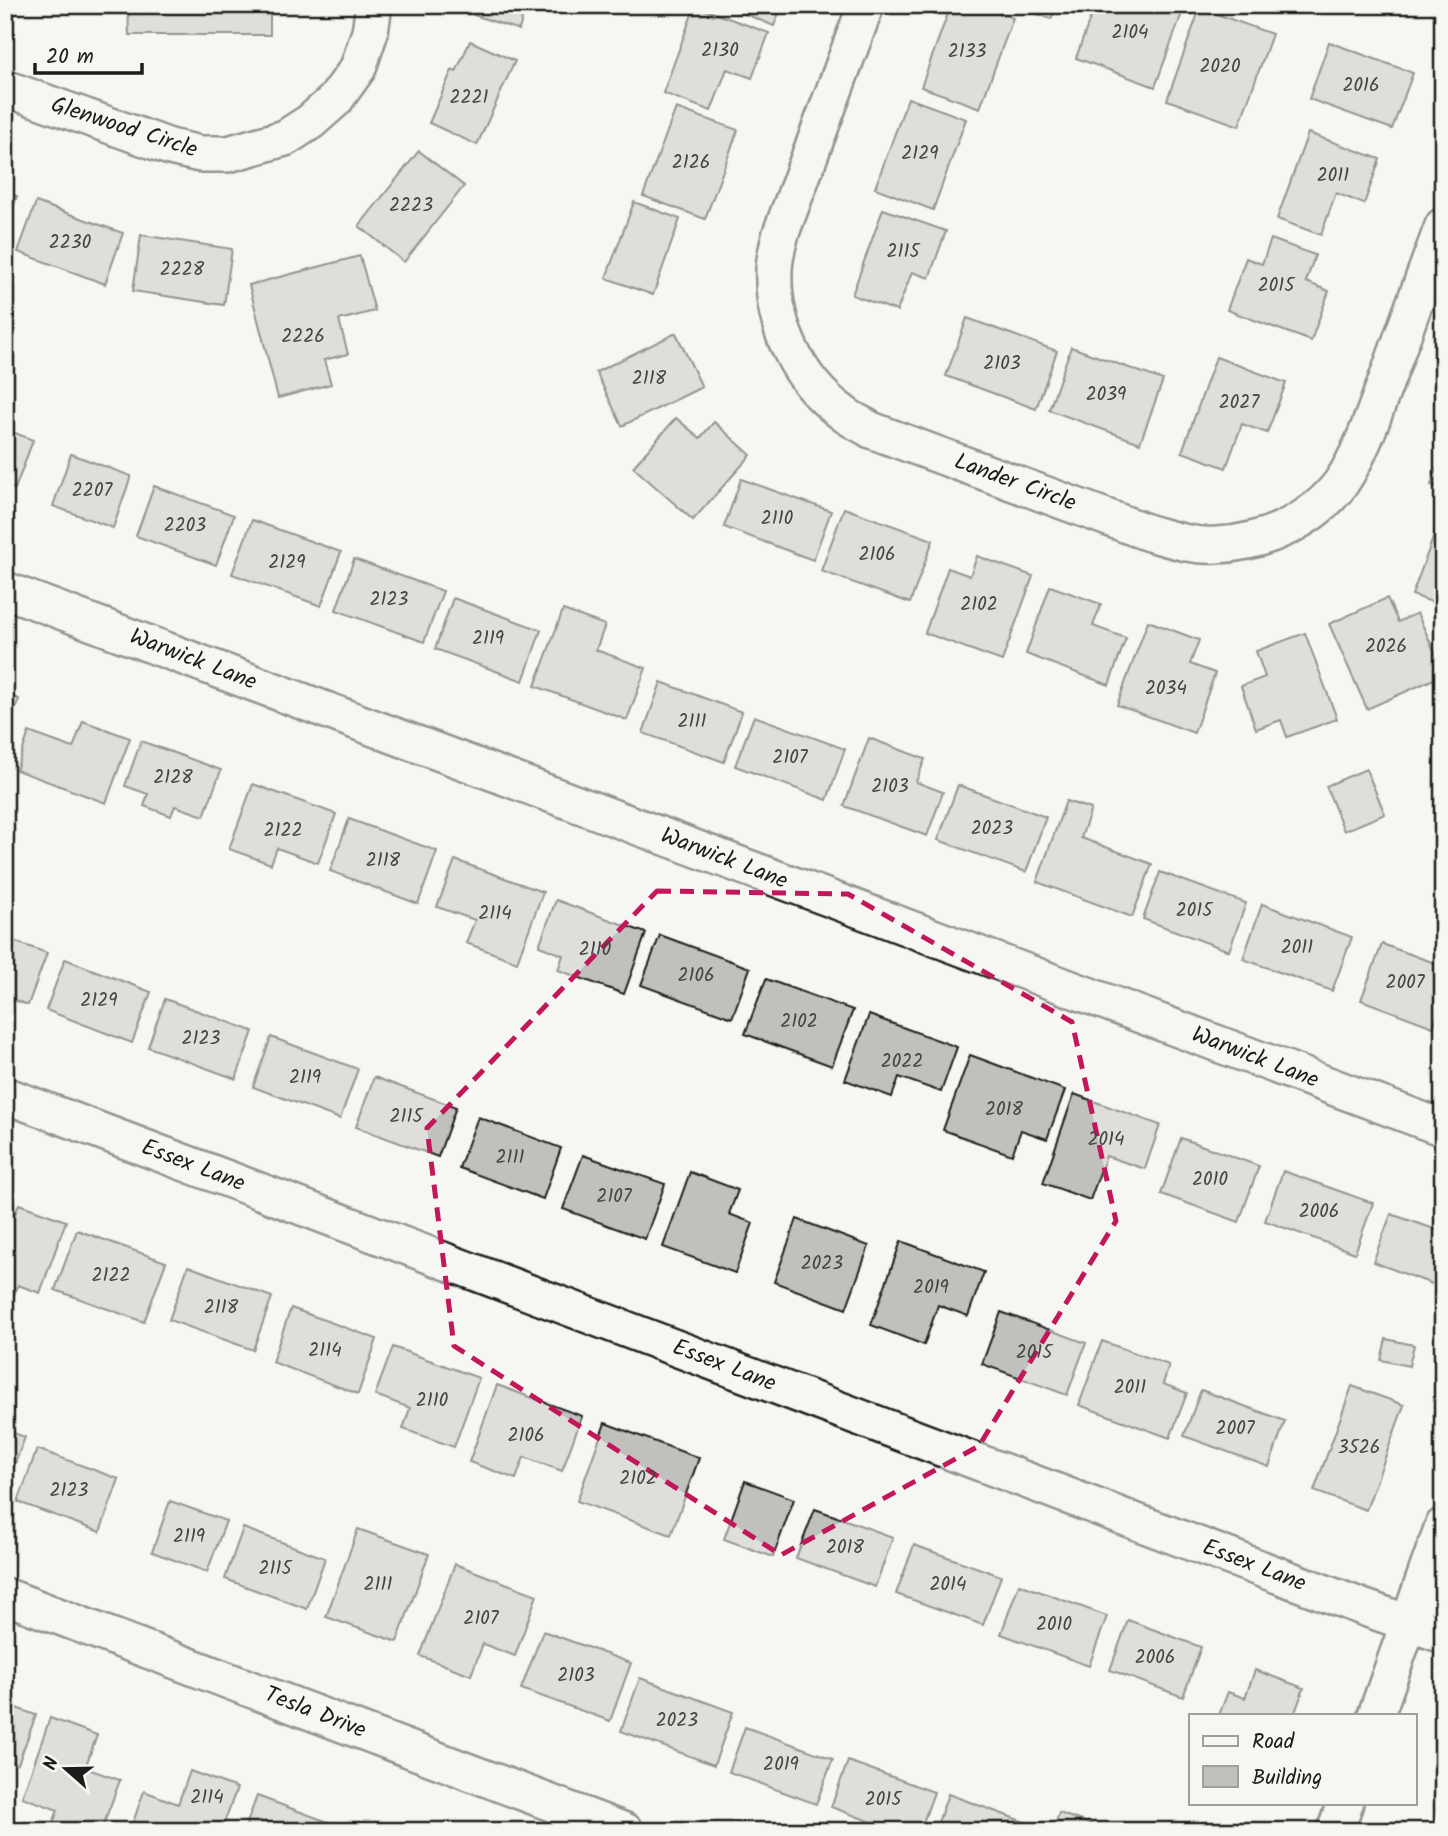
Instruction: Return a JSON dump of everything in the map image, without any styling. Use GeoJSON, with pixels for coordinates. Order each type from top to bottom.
{"type":"FeatureCollection","features":[{"type":"Feature","properties":{"kind":"street","name":"Glenwood Circle"},"geometry":{"type":"LineString","coordinates":[[5,88],[170,147],[200,155],[228,154],[285,138],[310,122],[335,100],[358,68],[370,32],[374,5]]}},
{"type":"Feature","properties":{"kind":"street","name":"Lander Circle"},"geometry":{"type":"LineString","coordinates":[[866,5],[781,233],[774,268],[774,300],[793,356],[807,378],[843,414],[871,430],[1149,533],[1182,542],[1215,546],[1250,541],[1290,526],[1319,508],[1341,482],[1365,438],[1443,226]]}},
{"type":"Feature","properties":{"kind":"street","name":"Warwick Lane"},"geometry":{"type":"LineString","coordinates":[[5,590],[1443,1128]]}},
{"type":"Feature","properties":{"kind":"street","name":"Essex Lane"},"geometry":{"type":"LineString","coordinates":[[5,1095],[1443,1635]]}},
{"type":"Feature","properties":{"kind":"street"},"geometry":{"type":"LineString","coordinates":[[1376,1714],[1443,1526]]}},
{"type":"Feature","properties":{"kind":"street","name":"Tesla Drive"},"geometry":{"type":"LineString","coordinates":[[5,1596],[625,1831]]}},
{"type":"Feature","properties":{"kind":"street"},"geometry":{"type":"LineString","coordinates":[[1335,1831],[1345,1804]]}},
{"type":"Feature","properties":{"kind":"highlighted area"},"geometry":{"type":"Polygon","coordinates":[[[657,891],[848,894],[1072,1022],[1116,1221],[979,1446],[781,1555],[454,1346],[427,1128],[657,891]]]}},
{"type":"Feature","properties":{"kind":"building"},"geometry":{"type":"Polygon","coordinates":[[[128,5],[270,5],[270,35],[129,35],[128,5]]]}},
{"type":"Feature","properties":{"kind":"building"},"geometry":{"type":"Polygon","coordinates":[[[477,5],[526,5],[519,30],[474,15],[477,5]]]}},
{"type":"Feature","properties":{"kind":"building"},"geometry":{"type":"Polygon","coordinates":[[[724,5],[782,5],[774,26],[724,5]]]}},
{"type":"Feature","properties":{"kind":"building"},"geometry":{"type":"Polygon","coordinates":[[[951,5],[979,5],[1013,18],[980,108],[921,87],[951,5]]]}},
{"type":"Feature","properties":{"kind":"building"},"geometry":{"type":"Polygon","coordinates":[[[1014,5],[1057,5],[1051,19],[1014,5]]]}},
{"type":"Feature","properties":{"kind":"building"},"geometry":{"type":"Polygon","coordinates":[[[1095,5],[1119,5],[1125,8],[1126,5],[1185,5],[1155,87],[1076,58],[1095,5]]]}},
{"type":"Feature","properties":{"kind":"building"},"geometry":{"type":"Polygon","coordinates":[[[695,6],[769,33],[752,78],[727,69],[711,111],[663,93],[695,6]]]}},
{"type":"Feature","properties":{"kind":"building"},"geometry":{"type":"Polygon","coordinates":[[[1200,8],[1272,34],[1239,126],[1167,100],[1200,8]]]}},
{"type":"Feature","properties":{"kind":"building"},"geometry":{"type":"Polygon","coordinates":[[[470,41],[515,61],[477,145],[429,123],[452,70],[456,72],[470,41]]]}},
{"type":"Feature","properties":{"kind":"building"},"geometry":{"type":"Polygon","coordinates":[[[1329,42],[1413,73],[1392,129],[1309,99],[1329,42]]]}},
{"type":"Feature","properties":{"kind":"building"},"geometry":{"type":"Polygon","coordinates":[[[908,98],[966,119],[933,210],[875,188],[908,98]]]}},
{"type":"Feature","properties":{"kind":"building"},"geometry":{"type":"Polygon","coordinates":[[[676,108],[738,130],[705,219],[643,196],[676,108]]]}},
{"type":"Feature","properties":{"kind":"building"},"geometry":{"type":"Polygon","coordinates":[[[1308,133],[1380,159],[1364,204],[1336,193],[1321,235],[1277,219],[1308,133]]]}},
{"type":"Feature","properties":{"kind":"building"},"geometry":{"type":"Polygon","coordinates":[[[419,151],[464,186],[404,262],[359,226],[419,151]]]}},
{"type":"Feature","properties":{"kind":"building"},"geometry":{"type":"Polygon","coordinates":[[[5,192],[17,196],[5,229],[5,192]]]}},
{"type":"Feature","properties":{"kind":"building"},"geometry":{"type":"Polygon","coordinates":[[[36,202],[123,233],[105,284],[18,252],[36,202]]]}},
{"type":"Feature","properties":{"kind":"building"},"geometry":{"type":"Polygon","coordinates":[[[634,202],[680,219],[653,295],[606,278],[634,202]]]}},
{"type":"Feature","properties":{"kind":"building"},"geometry":{"type":"Polygon","coordinates":[[[883,209],[946,231],[929,278],[912,272],[897,311],[852,295],[883,209]]]}},
{"type":"Feature","properties":{"kind":"building"},"geometry":{"type":"Polygon","coordinates":[[[141,235],[232,249],[224,305],[133,291],[141,235]]]}},
{"type":"Feature","properties":{"kind":"building"},"geometry":{"type":"Polygon","coordinates":[[[1271,239],[1315,255],[1306,282],[1329,291],[1311,341],[1227,310],[1246,258],[1262,264],[1271,239]]]}},
{"type":"Feature","properties":{"kind":"building"},"geometry":{"type":"Polygon","coordinates":[[[360,256],[375,311],[339,320],[348,354],[324,360],[331,384],[278,398],[249,285],[360,256]]]}},
{"type":"Feature","properties":{"kind":"building"},"geometry":{"type":"Polygon","coordinates":[[[967,318],[1057,351],[1036,409],[946,376],[967,318]]]}},
{"type":"Feature","properties":{"kind":"building"},"geometry":{"type":"Polygon","coordinates":[[[676,333],[702,387],[622,426],[596,372],[676,333]]]}},
{"type":"Feature","properties":{"kind":"building"},"geometry":{"type":"Polygon","coordinates":[[[1071,347],[1163,380],[1140,443],[1049,410],[1071,347]]]}},
{"type":"Feature","properties":{"kind":"building"},"geometry":{"type":"Polygon","coordinates":[[[1216,357],[1286,383],[1267,433],[1242,424],[1226,468],[1182,452],[1216,357]]]}},
{"type":"Feature","properties":{"kind":"building"},"geometry":{"type":"Polygon","coordinates":[[[676,418],[700,438],[714,422],[751,455],[693,520],[633,467],[676,418]]]}},
{"type":"Feature","properties":{"kind":"building"},"geometry":{"type":"Polygon","coordinates":[[[5,429],[33,440],[15,489],[5,486],[5,429]]]}},
{"type":"Feature","properties":{"kind":"building"},"geometry":{"type":"Polygon","coordinates":[[[1443,452],[1443,489],[1431,485],[1443,452]]]}},
{"type":"Feature","properties":{"kind":"building"},"geometry":{"type":"Polygon","coordinates":[[[71,454],[131,476],[113,528],[53,506],[71,454]]]}},
{"type":"Feature","properties":{"kind":"building"},"geometry":{"type":"Polygon","coordinates":[[[741,479],[831,511],[813,560],[724,527],[741,479]]]}},
{"type":"Feature","properties":{"kind":"building"},"geometry":{"type":"Polygon","coordinates":[[[154,486],[234,515],[216,565],[136,536],[154,486]]]}},
{"type":"Feature","properties":{"kind":"building"},"geometry":{"type":"Polygon","coordinates":[[[844,508],[933,540],[910,603],[821,571],[844,508]]]}},
{"type":"Feature","properties":{"kind":"building"},"geometry":{"type":"Polygon","coordinates":[[[1443,511],[1443,606],[1412,595],[1443,511]]]}},
{"type":"Feature","properties":{"kind":"building"},"geometry":{"type":"Polygon","coordinates":[[[252,520],[341,552],[321,606],[232,574],[252,520]]]}},
{"type":"Feature","properties":{"kind":"building"},"geometry":{"type":"Polygon","coordinates":[[[977,556],[1033,576],[1002,661],[925,633],[948,568],[970,576],[977,556]]]}},
{"type":"Feature","properties":{"kind":"building"},"geometry":{"type":"Polygon","coordinates":[[[354,559],[443,591],[424,642],[336,610],[354,559]]]}},
{"type":"Feature","properties":{"kind":"building"},"geometry":{"type":"Polygon","coordinates":[[[1050,586],[1101,604],[1093,626],[1126,638],[1109,685],[1026,654],[1050,586]]]}},
{"type":"Feature","properties":{"kind":"building"},"geometry":{"type":"Polygon","coordinates":[[[453,598],[541,630],[523,681],[435,649],[453,598]]]}},
{"type":"Feature","properties":{"kind":"building"},"geometry":{"type":"Polygon","coordinates":[[[1387,598],[1398,622],[1417,613],[1443,675],[1367,709],[1329,624],[1387,598]]]}},
{"type":"Feature","properties":{"kind":"building"},"geometry":{"type":"Polygon","coordinates":[[[563,610],[605,625],[596,650],[646,668],[627,720],[535,686],[563,610]]]}},
{"type":"Feature","properties":{"kind":"building"},"geometry":{"type":"Polygon","coordinates":[[[1148,621],[1199,640],[1190,664],[1215,673],[1194,733],[1117,705],[1148,621]]]}},
{"type":"Feature","properties":{"kind":"building"},"geometry":{"type":"Polygon","coordinates":[[[1305,633],[1337,719],[1287,737],[1281,720],[1256,729],[1241,686],[1265,677],[1256,651],[1305,633]]]}},
{"type":"Feature","properties":{"kind":"building"},"geometry":{"type":"Polygon","coordinates":[[[661,682],[742,712],[724,762],[643,733],[661,682]]]}},
{"type":"Feature","properties":{"kind":"building"},"geometry":{"type":"Polygon","coordinates":[[[5,694],[19,699],[5,736],[5,694]]]}},
{"type":"Feature","properties":{"kind":"building"},"geometry":{"type":"Polygon","coordinates":[[[754,716],[845,749],[827,800],[735,766],[754,716]]]}},
{"type":"Feature","properties":{"kind":"building"},"geometry":{"type":"Polygon","coordinates":[[[83,721],[130,738],[106,803],[16,770],[29,732],[73,748],[83,721]]]}},
{"type":"Feature","properties":{"kind":"building"},"geometry":{"type":"Polygon","coordinates":[[[869,738],[925,759],[916,782],[943,792],[927,836],[844,806],[869,738]]]}},
{"type":"Feature","properties":{"kind":"building"},"geometry":{"type":"Polygon","coordinates":[[[141,741],[221,770],[204,816],[175,806],[171,816],[144,806],[148,794],[125,786],[141,741]]]}},
{"type":"Feature","properties":{"kind":"building"},"geometry":{"type":"Polygon","coordinates":[[[1366,769],[1385,814],[1344,831],[1326,786],[1366,769]]]}},
{"type":"Feature","properties":{"kind":"building"},"geometry":{"type":"Polygon","coordinates":[[[253,784],[336,814],[318,863],[277,848],[271,864],[229,849],[253,784]]]}},
{"type":"Feature","properties":{"kind":"building"},"geometry":{"type":"Polygon","coordinates":[[[958,785],[1046,817],[1026,872],[938,840],[958,785]]]}},
{"type":"Feature","properties":{"kind":"building"},"geometry":{"type":"Polygon","coordinates":[[[1066,801],[1091,809],[1081,838],[1152,864],[1132,917],[1037,882],[1066,801]]]}},
{"type":"Feature","properties":{"kind":"building"},"geometry":{"type":"Polygon","coordinates":[[[349,819],[437,851],[418,904],[330,871],[349,819]]]}},
{"type":"Feature","properties":{"kind":"building"},"geometry":{"type":"Polygon","coordinates":[[[455,860],[543,892],[517,962],[466,943],[475,920],[437,907],[455,860]]]}},
{"type":"Feature","properties":{"kind":"building"},"geometry":{"type":"Polygon","coordinates":[[[1160,872],[1246,903],[1229,951],[1143,919],[1160,872]]]}},
{"type":"Feature","properties":{"kind":"building"},"geometry":{"type":"Polygon","coordinates":[[[556,900],[646,933],[624,994],[558,970],[563,955],[539,946],[556,900]]]}},
{"type":"Feature","properties":{"kind":"building"},"geometry":{"type":"Polygon","coordinates":[[[1262,904],[1352,937],[1332,991],[1243,959],[1262,904]]]}},
{"type":"Feature","properties":{"kind":"building"},"geometry":{"type":"Polygon","coordinates":[[[660,935],[750,968],[732,1018],[641,985],[660,935]]]}},
{"type":"Feature","properties":{"kind":"building"},"geometry":{"type":"Polygon","coordinates":[[[5,938],[47,953],[28,1005],[5,997],[5,938]]]}},
{"type":"Feature","properties":{"kind":"building"},"geometry":{"type":"Polygon","coordinates":[[[1382,944],[1443,966],[1443,1001],[1433,1027],[1361,1000],[1382,944]]]}},
{"type":"Feature","properties":{"kind":"building"},"geometry":{"type":"Polygon","coordinates":[[[65,959],[151,992],[132,1043],[46,1010],[65,959]]]}},
{"type":"Feature","properties":{"kind":"building"},"geometry":{"type":"Polygon","coordinates":[[[766,979],[853,1010],[832,1066],[745,1034],[766,979]]]}},
{"type":"Feature","properties":{"kind":"building"},"geometry":{"type":"Polygon","coordinates":[[[165,999],[253,1031],[236,1079],[148,1047],[165,999]]]}},
{"type":"Feature","properties":{"kind":"building"},"geometry":{"type":"Polygon","coordinates":[[[869,1015],[957,1047],[941,1092],[899,1077],[892,1097],[845,1080],[869,1015]]]}},
{"type":"Feature","properties":{"kind":"building"},"geometry":{"type":"Polygon","coordinates":[[[271,1037],[358,1069],[340,1119],[253,1087],[271,1037]]]}},
{"type":"Feature","properties":{"kind":"building"},"geometry":{"type":"Polygon","coordinates":[[[970,1055],[1065,1090],[1047,1139],[1021,1130],[1012,1155],[943,1130],[970,1055]]]}},
{"type":"Feature","properties":{"kind":"building"},"geometry":{"type":"Polygon","coordinates":[[[374,1077],[456,1107],[438,1157],[356,1127],[374,1077]]]}},
{"type":"Feature","properties":{"kind":"building"},"geometry":{"type":"Polygon","coordinates":[[[1074,1094],[1160,1125],[1145,1169],[1106,1156],[1090,1200],[1043,1183],[1074,1094]]]}},
{"type":"Feature","properties":{"kind":"building"},"geometry":{"type":"Polygon","coordinates":[[[478,1117],[561,1148],[543,1199],[459,1168],[478,1117]]]}},
{"type":"Feature","properties":{"kind":"building"},"geometry":{"type":"Polygon","coordinates":[[[1181,1138],[1259,1166],[1239,1222],[1161,1194],[1181,1138]]]}},
{"type":"Feature","properties":{"kind":"building"},"geometry":{"type":"Polygon","coordinates":[[[583,1155],[665,1184],[645,1239],[563,1209],[583,1155]]]}},
{"type":"Feature","properties":{"kind":"building"},"geometry":{"type":"Polygon","coordinates":[[[1283,1171],[1373,1203],[1355,1253],[1265,1221],[1283,1171]]]}},
{"type":"Feature","properties":{"kind":"building"},"geometry":{"type":"Polygon","coordinates":[[[690,1172],[738,1190],[729,1214],[753,1223],[735,1273],[663,1247],[690,1172]]]}},
{"type":"Feature","properties":{"kind":"building"},"geometry":{"type":"Polygon","coordinates":[[[19,1204],[66,1221],[40,1293],[18,1285],[13,1297],[5,1295],[5,1227],[9,1229],[19,1204]]]}},
{"type":"Feature","properties":{"kind":"building"},"geometry":{"type":"Polygon","coordinates":[[[1391,1214],[1443,1232],[1443,1288],[1373,1262],[1391,1214]]]}},
{"type":"Feature","properties":{"kind":"building"},"geometry":{"type":"Polygon","coordinates":[[[797,1219],[869,1246],[846,1309],[774,1282],[797,1219]]]}},
{"type":"Feature","properties":{"kind":"building"},"geometry":{"type":"Polygon","coordinates":[[[77,1230],[166,1262],[144,1322],[55,1290],[77,1230]]]}},
{"type":"Feature","properties":{"kind":"building"},"geometry":{"type":"Polygon","coordinates":[[[901,1241],[984,1272],[968,1316],[938,1305],[924,1345],[871,1325],[901,1241]]]}},
{"type":"Feature","properties":{"kind":"building"},"geometry":{"type":"Polygon","coordinates":[[[188,1266],[272,1297],[253,1350],[169,1320],[188,1266]]]}},
{"type":"Feature","properties":{"kind":"building"},"geometry":{"type":"Polygon","coordinates":[[[291,1308],[377,1339],[358,1394],[272,1362],[291,1308]]]}},
{"type":"Feature","properties":{"kind":"building"},"geometry":{"type":"Polygon","coordinates":[[[1001,1312],[1086,1343],[1067,1395],[982,1364],[1001,1312]]]}},
{"type":"Feature","properties":{"kind":"building"},"geometry":{"type":"Polygon","coordinates":[[[1386,1339],[1414,1345],[1409,1366],[1381,1360],[1386,1339]]]}},
{"type":"Feature","properties":{"kind":"building"},"geometry":{"type":"Polygon","coordinates":[[[1102,1341],[1169,1365],[1163,1384],[1187,1393],[1170,1438],[1079,1405],[1102,1341]]]}},
{"type":"Feature","properties":{"kind":"building"},"geometry":{"type":"Polygon","coordinates":[[[393,1347],[479,1378],[454,1447],[403,1429],[410,1408],[375,1395],[393,1347]]]}},
{"type":"Feature","properties":{"kind":"building"},"geometry":{"type":"Polygon","coordinates":[[[497,1385],[582,1416],[562,1471],[524,1457],[516,1479],[469,1462],[497,1385]]]}},
{"type":"Feature","properties":{"kind":"building"},"geometry":{"type":"Polygon","coordinates":[[[1352,1386],[1404,1405],[1366,1510],[1314,1491],[1352,1386]]]}},
{"type":"Feature","properties":{"kind":"building"},"geometry":{"type":"Polygon","coordinates":[[[1201,1390],[1285,1421],[1269,1467],[1184,1436],[1201,1390]]]}},
{"type":"Feature","properties":{"kind":"building"},"geometry":{"type":"Polygon","coordinates":[[[605,1423],[699,1458],[671,1535],[577,1501],[605,1423]]]}},
{"type":"Feature","properties":{"kind":"building"},"geometry":{"type":"Polygon","coordinates":[[[5,1430],[25,1437],[5,1490],[5,1430]]]}},
{"type":"Feature","properties":{"kind":"building"},"geometry":{"type":"Polygon","coordinates":[[[37,1449],[119,1479],[100,1532],[18,1502],[37,1449]]]}},
{"type":"Feature","properties":{"kind":"building"},"geometry":{"type":"Polygon","coordinates":[[[745,1481],[794,1499],[773,1557],[724,1539],[745,1481]]]}},
{"type":"Feature","properties":{"kind":"building"},"geometry":{"type":"Polygon","coordinates":[[[170,1501],[226,1521],[207,1572],[152,1552],[170,1501]]]}},
{"type":"Feature","properties":{"kind":"building"},"geometry":{"type":"Polygon","coordinates":[[[815,1509],[893,1537],[875,1587],[796,1558],[815,1509]]]}},
{"type":"Feature","properties":{"kind":"building"},"geometry":{"type":"Polygon","coordinates":[[[243,1528],[325,1558],[307,1609],[225,1579],[243,1528]]]}},
{"type":"Feature","properties":{"kind":"building"},"geometry":{"type":"Polygon","coordinates":[[[358,1529],[429,1554],[397,1642],[326,1617],[358,1529]]]}},
{"type":"Feature","properties":{"kind":"building"},"geometry":{"type":"Polygon","coordinates":[[[914,1545],[1001,1576],[983,1625],[896,1594],[914,1545]]]}},
{"type":"Feature","properties":{"kind":"building"},"geometry":{"type":"Polygon","coordinates":[[[455,1564],[537,1595],[515,1656],[483,1644],[471,1675],[420,1656],[455,1564]]]}},
{"type":"Feature","properties":{"kind":"building"},"geometry":{"type":"Polygon","coordinates":[[[1019,1584],[1107,1616],[1089,1666],[1001,1634],[1019,1584]]]}},
{"type":"Feature","properties":{"kind":"building"},"geometry":{"type":"Polygon","coordinates":[[[1128,1620],[1201,1647],[1183,1697],[1110,1670],[1128,1620]]]}},
{"type":"Feature","properties":{"kind":"building"},"geometry":{"type":"Polygon","coordinates":[[[543,1631],[631,1663],[610,1721],[521,1689],[543,1631]]]}},
{"type":"Feature","properties":{"kind":"building"},"geometry":{"type":"Polygon","coordinates":[[[1255,1670],[1304,1688],[1294,1714],[1219,1714],[1228,1692],[1245,1698],[1255,1670]]]}},
{"type":"Feature","properties":{"kind":"building"},"geometry":{"type":"Polygon","coordinates":[[[640,1678],[733,1712],[714,1765],[621,1731],[640,1678]]]}},
{"type":"Feature","properties":{"kind":"building"},"geometry":{"type":"Polygon","coordinates":[[[5,1704],[36,1715],[18,1764],[5,1760],[5,1704]]]}},
{"type":"Feature","properties":{"kind":"building"},"geometry":{"type":"Polygon","coordinates":[[[50,1718],[97,1735],[85,1768],[120,1780],[101,1831],[74,1831],[53,1823],[58,1810],[22,1797],[50,1718]]]}},
{"type":"Feature","properties":{"kind":"building"},"geometry":{"type":"Polygon","coordinates":[[[745,1727],[833,1759],[816,1804],[729,1772],[745,1727]]]}},
{"type":"Feature","properties":{"kind":"building"},"geometry":{"type":"Polygon","coordinates":[[[848,1761],[934,1792],[920,1831],[896,1831],[831,1807],[848,1761]]]}},
{"type":"Feature","properties":{"kind":"building"},"geometry":{"type":"Polygon","coordinates":[[[190,1771],[237,1788],[221,1831],[130,1831],[144,1791],[178,1804],[190,1771]]]}},
{"type":"Feature","properties":{"kind":"building"},"geometry":{"type":"Polygon","coordinates":[[[948,1794],[1038,1827],[1037,1831],[935,1831],[948,1794]]]}},
{"type":"Feature","properties":{"kind":"building"},"geometry":{"type":"Polygon","coordinates":[[[257,1796],[342,1827],[340,1831],[244,1831],[257,1796]]]}},
{"type":"Feature","properties":{"kind":"building"},"geometry":{"type":"Polygon","coordinates":[[[1059,1813],[1109,1831],[1053,1831],[1059,1813]]]}}]}
